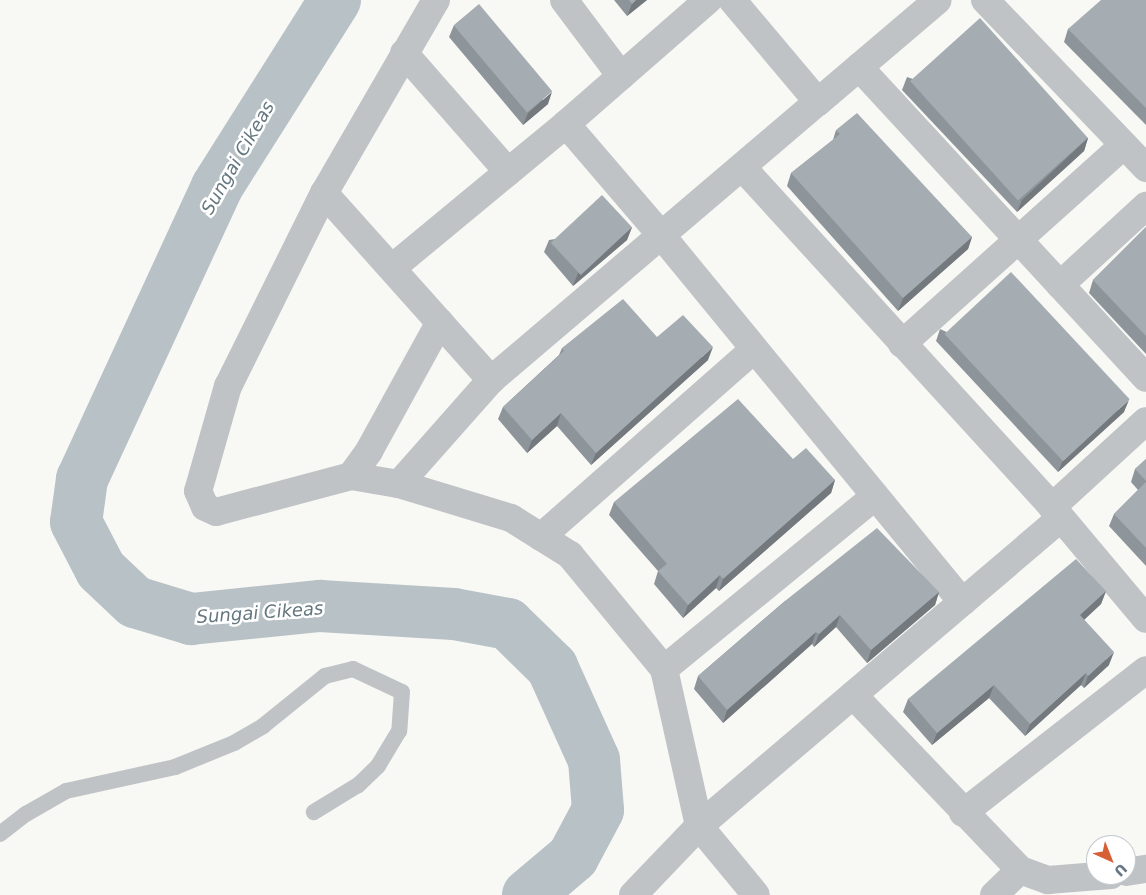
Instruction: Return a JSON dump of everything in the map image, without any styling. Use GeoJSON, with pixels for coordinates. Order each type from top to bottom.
{"type":"FeatureCollection","features":[{"type":"Feature","properties":{"kind":"street"},"geometry":{"type":"LineString","coordinates":[[436,0],[324,193],[228,386],[198,491],[205,507],[216,512],[351,476],[400,484],[511,518],[570,555],[664,669],[699,826],[756,895]]}},
{"type":"Feature","properties":{"kind":"street"},"geometry":{"type":"LineString","coordinates":[[564,0],[621,76]]}},
{"type":"Feature","properties":{"kind":"street"},"geometry":{"type":"LineString","coordinates":[[392,268],[566,124],[708,0]]}},
{"type":"Feature","properties":{"kind":"street"},"geometry":{"type":"LineString","coordinates":[[732,0],[818,102]]}},
{"type":"Feature","properties":{"kind":"street"},"geometry":{"type":"LineString","coordinates":[[400,484],[491,380],[938,0]]}},
{"type":"Feature","properties":{"kind":"street"},"geometry":{"type":"LineString","coordinates":[[985,0],[1146,168]]}},
{"type":"Feature","properties":{"kind":"street"},"geometry":{"type":"LineString","coordinates":[[404,53],[508,172]]}},
{"type":"Feature","properties":{"kind":"street"},"geometry":{"type":"LineString","coordinates":[[859,67],[1020,239],[1146,378]]}},
{"type":"Feature","properties":{"kind":"street"},"geometry":{"type":"LineString","coordinates":[[566,124],[662,235],[962,602]]}},
{"type":"Feature","properties":{"kind":"street"},"geometry":{"type":"LineString","coordinates":[[902,344],[1124,145]]}},
{"type":"Feature","properties":{"kind":"street"},"geometry":{"type":"LineString","coordinates":[[742,167],[1057,513],[1146,620]]}},
{"type":"Feature","properties":{"kind":"street"},"geometry":{"type":"LineString","coordinates":[[324,193],[491,380]]}},
{"type":"Feature","properties":{"kind":"street"},"geometry":{"type":"LineString","coordinates":[[1060,285],[1146,206]]}},
{"type":"Feature","properties":{"kind":"street"},"geometry":{"type":"LineString","coordinates":[[351,476],[369,451],[440,322]]}},
{"type":"Feature","properties":{"kind":"street"},"geometry":{"type":"LineString","coordinates":[[541,537],[754,349]]}},
{"type":"Feature","properties":{"kind":"street"},"geometry":{"type":"LineString","coordinates":[[633,895],[699,826],[962,602],[1057,513],[1146,421]]}},
{"type":"Feature","properties":{"kind":"street"},"geometry":{"type":"LineString","coordinates":[[664,669],[875,496]]}},
{"type":"Feature","properties":{"kind":"street"},"geometry":{"type":"LineString","coordinates":[[963,813],[1146,670]]}},
{"type":"Feature","properties":{"kind":"street"},"geometry":{"type":"LineString","coordinates":[[853,695],[963,813],[1020,870],[1050,887],[1086,880]]}},
{"type":"Feature","properties":{"kind":"street"},"geometry":{"type":"LineString","coordinates":[[994,895],[1020,870]]}},
{"type":"Feature","properties":{"kind":"lane"},"geometry":{"type":"LineString","coordinates":[[0,834],[26,814],[66,791],[175,768],[234,743],[263,726],[325,676],[353,669],[402,692],[398,731],[378,766],[358,785],[314,812]]}},
{"type":"Feature","properties":{"kind":"building"},"geometry":{"type":"Polygon","coordinates":[[[1101,0],[1146,0],[1146,108],[1068,29],[1101,0]]]}},
{"type":"Feature","properties":{"kind":"building"},"geometry":{"type":"Polygon","coordinates":[[[479,4],[552,91],[527,113],[454,25],[479,4]]]}},
{"type":"Feature","properties":{"kind":"building"},"geometry":{"type":"Polygon","coordinates":[[[980,18],[1088,138],[1018,201],[910,81],[980,18]]]}},
{"type":"Feature","properties":{"kind":"building"},"geometry":{"type":"Polygon","coordinates":[[[857,113],[972,237],[903,298],[791,173],[840,134],[836,130],[857,113]]]}},
{"type":"Feature","properties":{"kind":"building"},"geometry":{"type":"Polygon","coordinates":[[[602,195],[632,227],[581,275],[551,243],[602,195]]]}},
{"type":"Feature","properties":{"kind":"building"},"geometry":{"type":"Polygon","coordinates":[[[1146,227],[1146,336],[1093,280],[1146,227]]]}},
{"type":"Feature","properties":{"kind":"building"},"geometry":{"type":"Polygon","coordinates":[[[1011,272],[1130,399],[1063,461],[944,334],[1011,272]]]}},
{"type":"Feature","properties":{"kind":"building"},"geometry":{"type":"Polygon","coordinates":[[[623,299],[657,337],[683,315],[713,347],[596,453],[561,413],[532,440],[503,407],[564,351],[562,348],[623,299]]]}},
{"type":"Feature","properties":{"kind":"building"},"geometry":{"type":"Polygon","coordinates":[[[738,399],[793,459],[806,448],[835,480],[723,579],[720,575],[688,605],[658,571],[667,564],[614,502],[738,399]]]}},
{"type":"Feature","properties":{"kind":"building"},"geometry":{"type":"Polygon","coordinates":[[[1146,459],[1146,481],[1135,469],[1146,459]]]}},
{"type":"Feature","properties":{"kind":"building"},"geometry":{"type":"Polygon","coordinates":[[[1146,482],[1146,548],[1114,514],[1146,482]]]}},
{"type":"Feature","properties":{"kind":"building"},"geometry":{"type":"Polygon","coordinates":[[[877,528],[939,592],[871,650],[840,615],[819,634],[816,632],[727,710],[698,676],[785,601],[877,528]]]}},
{"type":"Feature","properties":{"kind":"building"},"geometry":{"type":"Polygon","coordinates":[[[1076,559],[1106,591],[1080,615],[1114,652],[1088,676],[1086,673],[1030,724],[994,685],[937,733],[908,699],[1076,559]]]}},
{"type":"Feature","properties":{"kind":"waterway","name":"Sungai Cikeas"},"geometry":{"type":"LineString","coordinates":[[335,0],[217,187],[82,479],[76,522],[101,570],[135,602],[191,619],[320,606],[454,614],[508,624],[552,667],[594,760],[598,810],[573,857],[528,895]]}}]}
